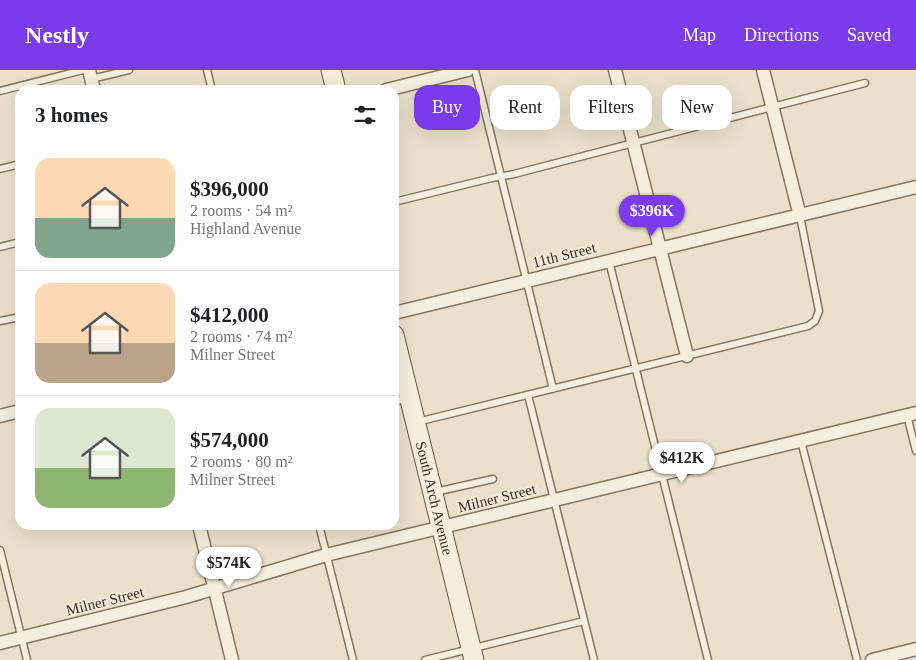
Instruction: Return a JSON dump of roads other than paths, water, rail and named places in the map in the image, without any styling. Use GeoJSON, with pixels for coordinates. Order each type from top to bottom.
{"type":"FeatureCollection","features":[{"type":"Feature","properties":{"kind":"street"},"geometry":{"type":"LineString","coordinates":[[332,70],[335,85]]}},
{"type":"Feature","properties":{"kind":"street"},"geometry":{"type":"LineString","coordinates":[[399,87],[468,70]]}},
{"type":"Feature","properties":{"kind":"street"},"geometry":{"type":"LineString","coordinates":[[615,70],[687,356]]}},
{"type":"Feature","properties":{"kind":"street"},"geometry":{"type":"LineString","coordinates":[[764,70],[800,216]]}},
{"type":"Feature","properties":{"kind":"street","name":"11th Street"},"geometry":{"type":"LineString","coordinates":[[399,312],[916,187]]}},
{"type":"Feature","properties":{"kind":"street","name":"South Arch Avenue"},"geometry":{"type":"LineString","coordinates":[[399,376],[402,400],[415,423],[472,655]]}},
{"type":"Feature","properties":{"kind":"street"},"geometry":{"type":"LineString","coordinates":[[0,416],[15,412]]}},
{"type":"Feature","properties":{"kind":"street","name":"Milner Street"},"geometry":{"type":"LineString","coordinates":[[0,643],[140,609],[326,555],[911,414]]}},
{"type":"Feature","properties":{"kind":"street"},"geometry":{"type":"LineString","coordinates":[[200,530],[232,660]]}},
{"type":"Feature","properties":{"kind":"street"},"geometry":{"type":"LineString","coordinates":[[872,660],[916,649]]}},
{"type":"Feature","properties":{"kind":"lane"},"geometry":{"type":"LineString","coordinates":[[38,85],[130,70]]}},
{"type":"Feature","properties":{"kind":"lane"},"geometry":{"type":"LineString","coordinates":[[207,70],[211,85]]}},
{"type":"Feature","properties":{"kind":"lane"},"geometry":{"type":"LineString","coordinates":[[475,70],[553,389]]}},
{"type":"Feature","properties":{"kind":"lane"},"geometry":{"type":"LineString","coordinates":[[399,201],[773,108],[865,83]]}},
{"type":"Feature","properties":{"kind":"lane"},"geometry":{"type":"LineString","coordinates":[[0,91],[15,89]]}},
{"type":"Feature","properties":{"kind":"lane"},"geometry":{"type":"LineString","coordinates":[[0,169],[15,165]]}},
{"type":"Feature","properties":{"kind":"lane"},"geometry":{"type":"LineString","coordinates":[[415,423],[808,326],[815,321],[819,311],[817,293],[800,216]]}},
{"type":"Feature","properties":{"kind":"lane"},"geometry":{"type":"LineString","coordinates":[[0,247],[15,243]]}},
{"type":"Feature","properties":{"kind":"lane"},"geometry":{"type":"LineString","coordinates":[[609,261],[708,660]]}},
{"type":"Feature","properties":{"kind":"lane"},"geometry":{"type":"LineString","coordinates":[[0,322],[15,318]]}},
{"type":"Feature","properties":{"kind":"lane"},"geometry":{"type":"LineString","coordinates":[[528,395],[594,660]]}},
{"type":"Feature","properties":{"kind":"lane"},"geometry":{"type":"LineString","coordinates":[[911,414],[916,451]]}},
{"type":"Feature","properties":{"kind":"lane"},"geometry":{"type":"LineString","coordinates":[[801,441],[857,660]]}},
{"type":"Feature","properties":{"kind":"lane"},"geometry":{"type":"LineString","coordinates":[[433,493],[492,479]]}},
{"type":"Feature","properties":{"kind":"lane"},"geometry":{"type":"LineString","coordinates":[[319,530],[353,660]]}},
{"type":"Feature","properties":{"kind":"lane"},"geometry":{"type":"LineString","coordinates":[[0,550],[26,660]]}},
{"type":"Feature","properties":{"kind":"lane"},"geometry":{"type":"LineString","coordinates":[[425,660],[472,655],[584,621]]}}]}
